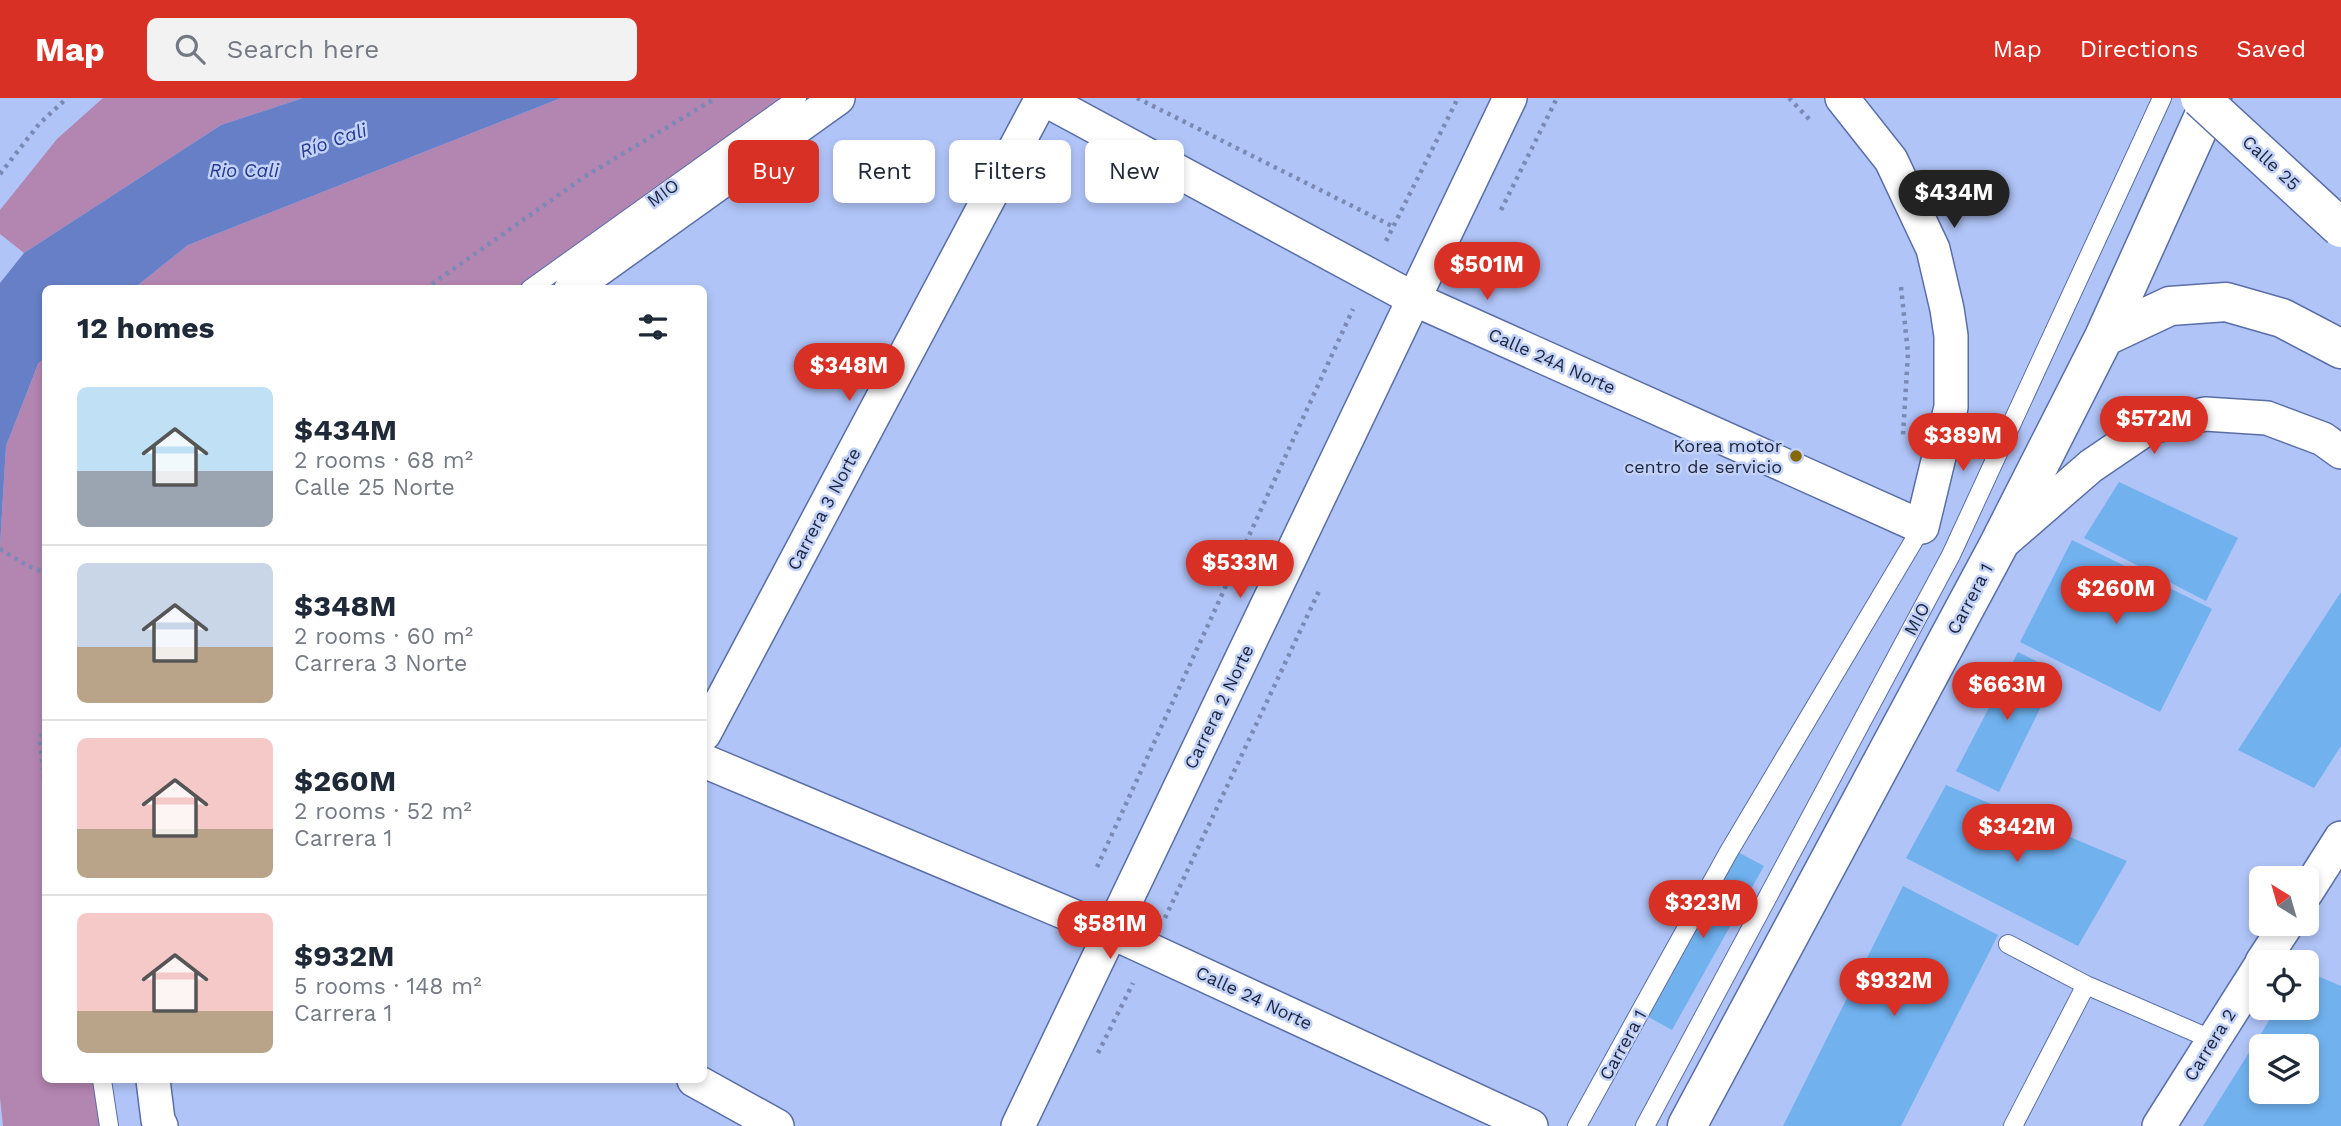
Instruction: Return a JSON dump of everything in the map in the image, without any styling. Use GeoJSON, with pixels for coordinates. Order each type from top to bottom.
{"type":"FeatureCollection","features":[{"type":"Feature","properties":{"kind":"main road","name":"Calle 25"},"geometry":{"type":"LineString","coordinates":[[2200,98],[2341,228]]}},
{"type":"Feature","properties":{"kind":"main road","name":"Carrera 1"},"geometry":{"type":"LineString","coordinates":[[1687,1126],[1997,548],[2104,337],[2212,98]]}},
{"type":"Feature","properties":{"kind":"main road"},"geometry":{"type":"LineString","coordinates":[[2104,337],[2170,306],[2226,302],[2282,318],[2341,349]]}},
{"type":"Feature","properties":{"kind":"street"},"geometry":{"type":"LineString","coordinates":[[577,285],[838,98]]}},
{"type":"Feature","properties":{"kind":"street","name":"Calle 24A Norte"},"geometry":{"type":"LineString","coordinates":[[1042,98],[1414,299],[1922,527]]}},
{"type":"Feature","properties":{"kind":"street","name":"Carrera 3 Norte"},"geometry":{"type":"LineString","coordinates":[[707,728],[1042,98]]}},
{"type":"Feature","properties":{"kind":"street","name":"Carrera 2 Norte"},"geometry":{"type":"LineString","coordinates":[[1018,1126],[1510,98]]}},
{"type":"Feature","properties":{"kind":"street","name":"Carrera 1"},"geometry":{"type":"LineString","coordinates":[[1842,98],[1891,160],[1933,249],[1951,336],[1951,407],[1922,527]]}},
{"type":"Feature","properties":{"kind":"street"},"geometry":{"type":"LineString","coordinates":[[1997,548],[2091,466],[2147,428],[2205,414],[2267,418],[2323,439],[2341,452]]}},
{"type":"Feature","properties":{"kind":"street","name":"Calle 24 Norte"},"geometry":{"type":"LineString","coordinates":[[707,762],[1150,949],[1531,1126]]}},
{"type":"Feature","properties":{"kind":"street"},"geometry":{"type":"LineString","coordinates":[[2319,873],[2341,838]]}},
{"type":"Feature","properties":{"kind":"street","name":"Carrera 2"},"geometry":{"type":"LineString","coordinates":[[2159,1126],[2249,984]]}},
{"type":"Feature","properties":{"kind":"street"},"geometry":{"type":"LineString","coordinates":[[153,1083],[159,1123]]}},
{"type":"Feature","properties":{"kind":"street"},"geometry":{"type":"LineString","coordinates":[[699,1083],[777,1126]]}},
{"type":"Feature","properties":{"kind":"lane","name":"MIO"},"geometry":{"type":"LineString","coordinates":[[536,285],[797,98]]}},
{"type":"Feature","properties":{"kind":"lane","name":"MIO"},"geometry":{"type":"LineString","coordinates":[[1645,1126],[1951,555],[2162,98]]}},
{"type":"Feature","properties":{"kind":"lane","name":"Carrera 1"},"geometry":{"type":"LineString","coordinates":[[1577,1126],[1728,853],[1922,527]]}},
{"type":"Feature","properties":{"kind":"lane"},"geometry":{"type":"LineString","coordinates":[[2008,944],[2086,985],[2213,1040]]}},
{"type":"Feature","properties":{"kind":"lane"},"geometry":{"type":"LineString","coordinates":[[2012,1126],[2086,985]]}},
{"type":"Feature","properties":{"kind":"lane"},"geometry":{"type":"LineString","coordinates":[[102,1083],[108,1126]]}},
{"type":"Feature","properties":{"kind":"path"},"geometry":{"type":"LineString","coordinates":[[0,174],[39,124],[67,98]]}},
{"type":"Feature","properties":{"kind":"path"},"geometry":{"type":"LineString","coordinates":[[431,285],[584,177],[716,98]]}},
{"type":"Feature","properties":{"kind":"path"},"geometry":{"type":"LineString","coordinates":[[1137,98],[1394,227]]}},
{"type":"Feature","properties":{"kind":"path"},"geometry":{"type":"LineString","coordinates":[[1074,916],[1369,275],[1458,98]]}},
{"type":"Feature","properties":{"kind":"path"},"geometry":{"type":"LineString","coordinates":[[1496,220],[1557,98]]}},
{"type":"Feature","properties":{"kind":"path"},"geometry":{"type":"LineString","coordinates":[[1789,98],[1814,124]]}},
{"type":"Feature","properties":{"kind":"path"},"geometry":{"type":"LineString","coordinates":[[1901,286],[1908,353],[1903,439]]}},
{"type":"Feature","properties":{"kind":"path"},"geometry":{"type":"LineString","coordinates":[[0,549],[42,571]]}},
{"type":"Feature","properties":{"kind":"path"},"geometry":{"type":"LineString","coordinates":[[1097,1055],[1320,589]]}},
{"type":"Feature","properties":{"kind":"path"},"geometry":{"type":"LineString","coordinates":[[42,734],[42,760]]}},
{"type":"Feature","properties":{"kind":"shaded area"},"geometry":{"type":"Polygon","coordinates":[[[103,98],[303,98],[221,125],[24,253],[0,234],[0,210],[57,139],[103,98]]]}},
{"type":"Feature","properties":{"kind":"shaded area"},"geometry":{"type":"Polygon","coordinates":[[[561,98],[797,98],[738,140],[728,140],[728,147],[536,285],[138,285],[188,245],[561,98]]]}},
{"type":"Feature","properties":{"kind":"shaded area"},"geometry":{"type":"Polygon","coordinates":[[[42,361],[42,1083],[102,1083],[109,1126],[3,1126],[0,1098],[0,546],[6,446],[38,364],[42,361]]]}},
{"type":"Feature","properties":{"kind":"water","name":"Rio Cali"},"geometry":{"type":"Polygon","coordinates":[[[303,98],[561,98],[188,245],[138,285],[42,285],[42,361],[38,364],[6,446],[0,546],[0,283],[24,253],[221,125],[303,98]]]}},
{"type":"Feature","properties":{"kind":"building"},"geometry":{"type":"Polygon","coordinates":[[[2119,482],[2238,538],[2206,601],[2084,538],[2119,482]]]}},
{"type":"Feature","properties":{"kind":"building"},"geometry":{"type":"Polygon","coordinates":[[[2072,540],[2212,609],[2160,712],[2020,642],[2072,540]]]}},
{"type":"Feature","properties":{"kind":"building"},"geometry":{"type":"Polygon","coordinates":[[[2341,592],[2341,746],[2314,788],[2238,750],[2341,592]]]}},
{"type":"Feature","properties":{"kind":"building"},"geometry":{"type":"Polygon","coordinates":[[[2018,652],[2058,672],[1999,792],[1956,771],[2018,652]]]}},
{"type":"Feature","properties":{"kind":"building"},"geometry":{"type":"Polygon","coordinates":[[[1946,785],[2127,861],[2078,946],[1906,858],[1946,785]]]}},
{"type":"Feature","properties":{"kind":"building"},"geometry":{"type":"Polygon","coordinates":[[[1734,850],[1764,866],[1672,1030],[1643,1014],[1734,850]]]}},
{"type":"Feature","properties":{"kind":"building"},"geometry":{"type":"Polygon","coordinates":[[[1903,886],[1998,935],[1901,1126],[1783,1126],[1903,886]]]}},
{"type":"Feature","properties":{"kind":"building"},"geometry":{"type":"Polygon","coordinates":[[[2319,977],[2341,986],[2341,1126],[2203,1126],[2249,1053],[2249,1104],[2319,1104],[2319,1034],[2261,1034],[2269,1020],[2319,1020],[2319,977]]]}},
{"type":"Feature","properties":{"kind":"place","name":"Korea motor centro de servicio"},"geometry":{"type":"Point","coordinates":[1796,456]}},
{"type":"Feature","properties":{"kind":"water label","name":"Río Cali"},"geometry":{"type":"Point","coordinates":[333,140]}}]}
